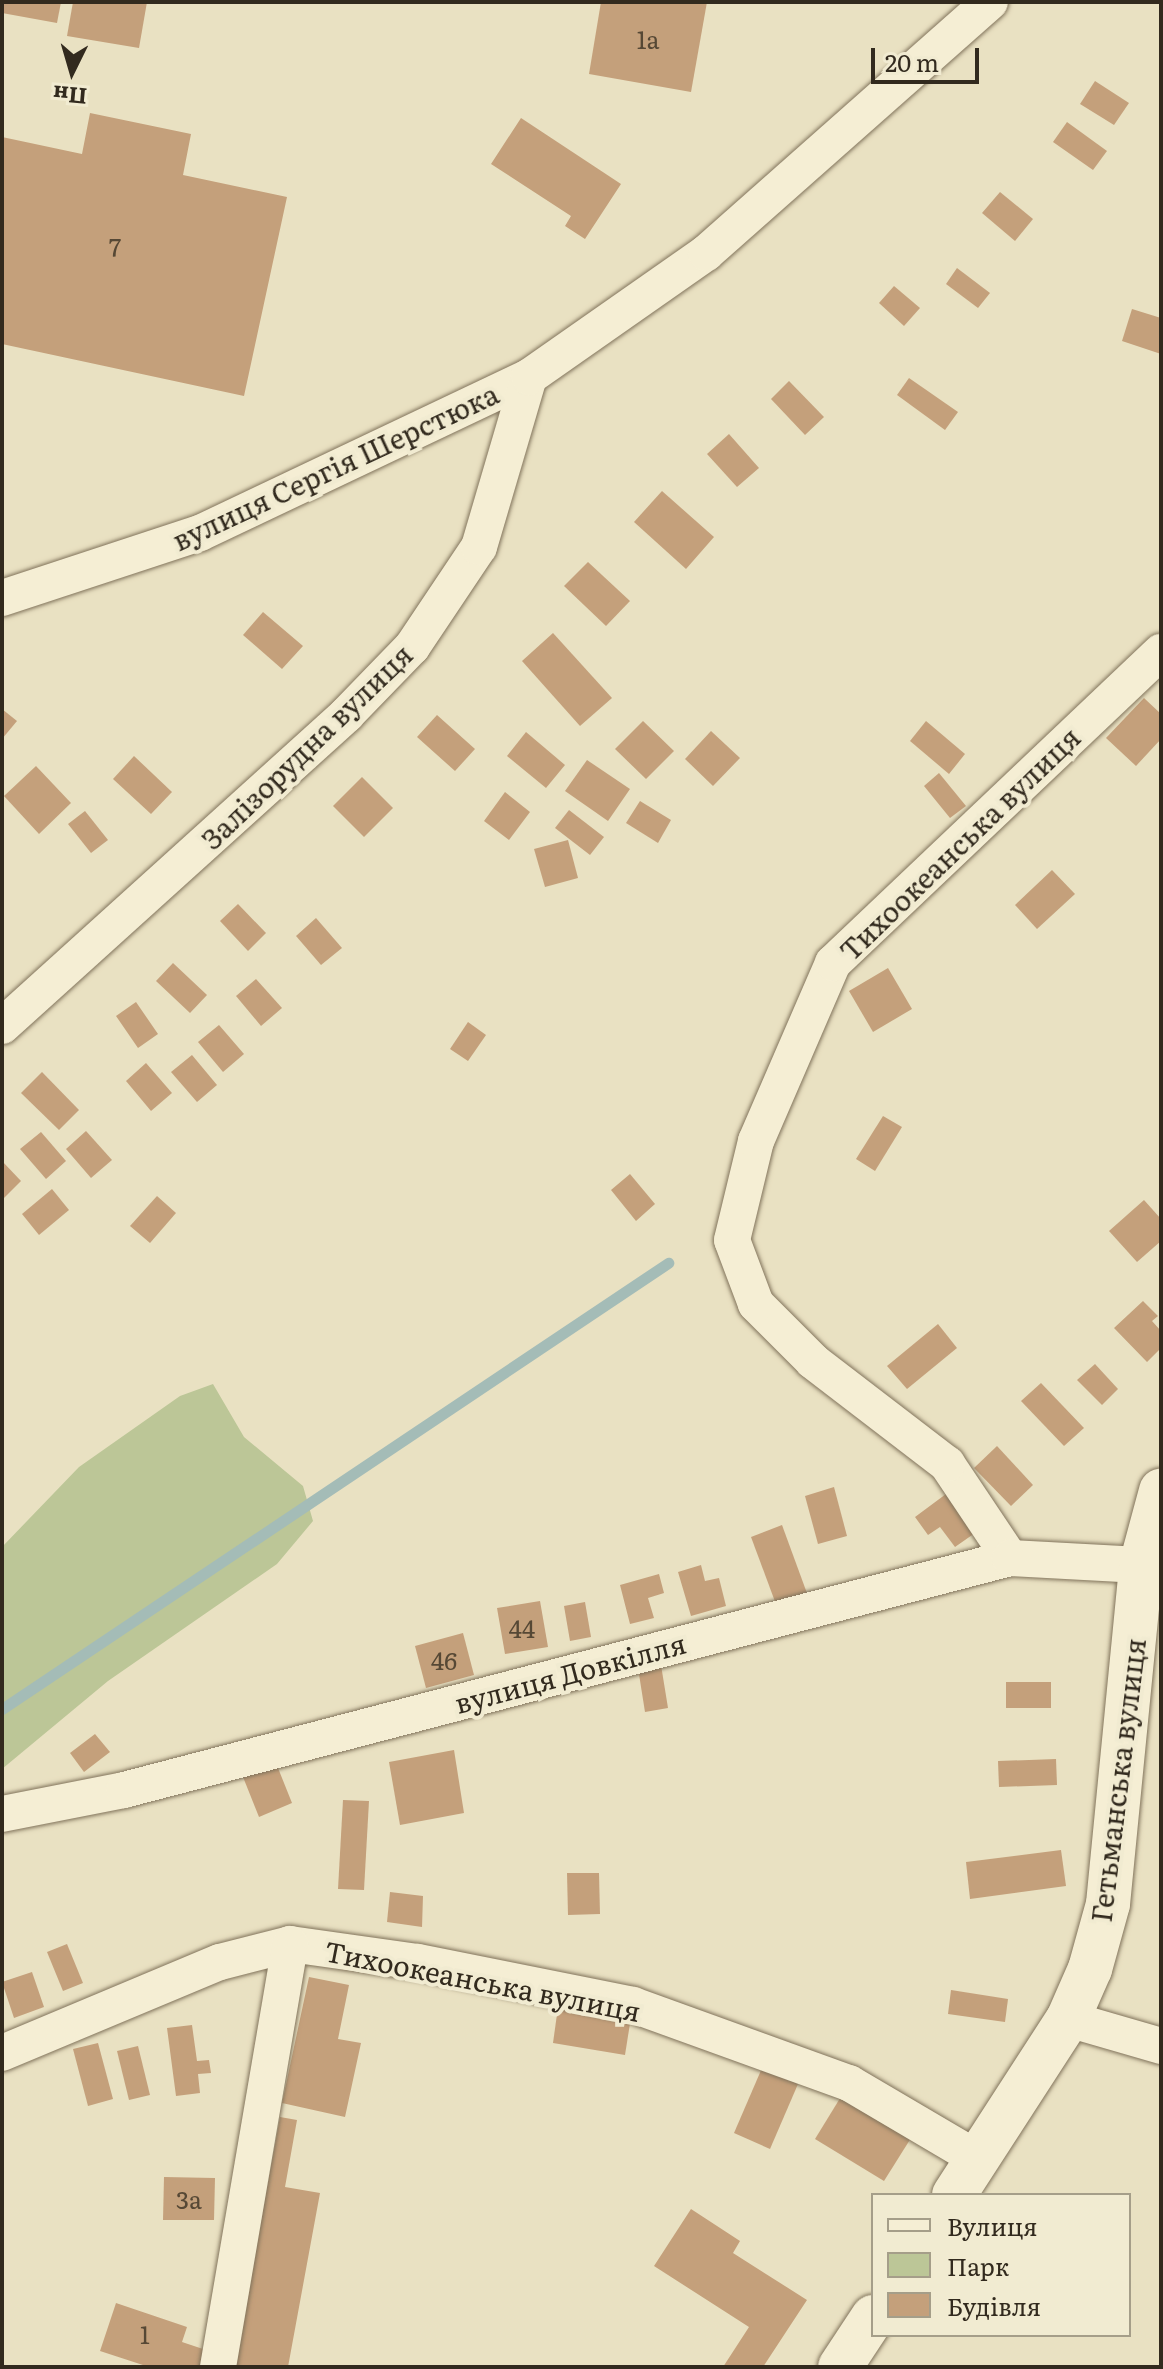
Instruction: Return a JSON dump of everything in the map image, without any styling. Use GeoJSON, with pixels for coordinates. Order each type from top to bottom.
{"type":"FeatureCollection","features":[{"type":"Feature","properties":{"kind":"street"},"geometry":{"type":"LineString","coordinates":[[529,377],[706,253],[990,2]]}},
{"type":"Feature","properties":{"kind":"street","name":"вулиця Сергія Шерстюка"},"geometry":{"type":"LineString","coordinates":[[2,598],[200,533],[529,377]]}},
{"type":"Feature","properties":{"kind":"street","name":"Залізорудна вулиця"},"geometry":{"type":"LineString","coordinates":[[2,1026],[346,715],[412,647],[479,547],[529,377]]}},
{"type":"Feature","properties":{"kind":"street","name":"Тихоокеанська вулиця"},"geometry":{"type":"LineString","coordinates":[[1010,1558],[947,1464],[813,1361],[756,1304],[732,1240],[756,1141],[833,963],[1161,652]]}},
{"type":"Feature","properties":{"kind":"street","name":"Гетьманська вулиця"},"geometry":{"type":"LineString","coordinates":[[955,2193],[1068,2019],[1090,1969],[1108,1904],[1141,1565],[1161,1491]]}},
{"type":"Feature","properties":{"kind":"street","name":"вулиця Довкілля"},"geometry":{"type":"LineString","coordinates":[[2,1814],[124,1790],[1010,1558],[1141,1565]]}},
{"type":"Feature","properties":{"kind":"street","name":"Тихоокеанська вулиця"},"geometry":{"type":"LineString","coordinates":[[218,2367],[290,1944]]}},
{"type":"Feature","properties":{"kind":"street","name":"Тихоокеанська вулиця"},"geometry":{"type":"LineString","coordinates":[[2,2053],[220,1962],[290,1944],[418,1962],[633,2005],[849,2083],[978,2159]]}},
{"type":"Feature","properties":{"kind":"street"},"geometry":{"type":"LineString","coordinates":[[1068,2019],[1161,2046]]}},
{"type":"Feature","properties":{"kind":"street"},"geometry":{"type":"LineString","coordinates":[[840,2367],[871,2320]]}},
{"type":"Feature","properties":{"kind":"green space"},"geometry":{"type":"Polygon","coordinates":[[[213,1384],[244,1437],[303,1486],[313,1521],[277,1564],[108,1681],[2,1769],[2,1547],[79,1467],[180,1396],[213,1384]]]}},
{"type":"Feature","properties":{"kind":"building"},"geometry":{"type":"Polygon","coordinates":[[[2,2],[61,2],[57,23],[2,13],[2,2]]]}},
{"type":"Feature","properties":{"kind":"building"},"geometry":{"type":"Polygon","coordinates":[[[73,2],[147,2],[139,48],[67,36],[73,2]]]}},
{"type":"Feature","properties":{"kind":"building"},"geometry":{"type":"Polygon","coordinates":[[[601,2],[707,2],[691,92],[589,74],[601,2]]]}},
{"type":"Feature","properties":{"kind":"building"},"geometry":{"type":"Polygon","coordinates":[[[1095,81],[1129,103],[1114,125],[1080,104],[1095,81]]]}},
{"type":"Feature","properties":{"kind":"building"},"geometry":{"type":"Polygon","coordinates":[[[90,113],[191,134],[183,175],[287,197],[244,396],[2,344],[2,137],[82,154],[90,113]]]}},
{"type":"Feature","properties":{"kind":"building"},"geometry":{"type":"Polygon","coordinates":[[[521,118],[621,184],[585,239],[565,226],[571,216],[491,164],[521,118]]]}},
{"type":"Feature","properties":{"kind":"building"},"geometry":{"type":"Polygon","coordinates":[[[1067,122],[1107,151],[1093,170],[1053,142],[1067,122]]]}},
{"type":"Feature","properties":{"kind":"building"},"geometry":{"type":"Polygon","coordinates":[[[1000,192],[1033,219],[1015,241],[982,213],[1000,192]]]}},
{"type":"Feature","properties":{"kind":"building"},"geometry":{"type":"Polygon","coordinates":[[[957,268],[990,293],[978,308],[946,284],[957,268]]]}},
{"type":"Feature","properties":{"kind":"building"},"geometry":{"type":"Polygon","coordinates":[[[894,286],[920,308],[904,326],[879,303],[894,286]]]}},
{"type":"Feature","properties":{"kind":"building"},"geometry":{"type":"Polygon","coordinates":[[[1132,309],[1161,318],[1161,354],[1122,341],[1132,309]]]}},
{"type":"Feature","properties":{"kind":"building"},"geometry":{"type":"Polygon","coordinates":[[[909,378],[958,412],[945,430],[897,395],[909,378]]]}},
{"type":"Feature","properties":{"kind":"building"},"geometry":{"type":"Polygon","coordinates":[[[789,381],[824,417],[805,435],[771,399],[789,381]]]}},
{"type":"Feature","properties":{"kind":"building"},"geometry":{"type":"Polygon","coordinates":[[[729,434],[759,468],[737,487],[707,454],[729,434]]]}},
{"type":"Feature","properties":{"kind":"building"},"geometry":{"type":"Polygon","coordinates":[[[662,491],[714,537],[686,569],[634,522],[662,491]]]}},
{"type":"Feature","properties":{"kind":"building"},"geometry":{"type":"Polygon","coordinates":[[[588,562],[630,601],[606,626],[564,586],[588,562]]]}},
{"type":"Feature","properties":{"kind":"building"},"geometry":{"type":"Polygon","coordinates":[[[263,612],[303,646],[282,669],[243,635],[263,612]]]}},
{"type":"Feature","properties":{"kind":"building"},"geometry":{"type":"Polygon","coordinates":[[[553,633],[612,698],[580,726],[522,661],[553,633]]]}},
{"type":"Feature","properties":{"kind":"building"},"geometry":{"type":"Polygon","coordinates":[[[1144,698],[1161,714],[1161,739],[1136,766],[1106,738],[1144,698]]]}},
{"type":"Feature","properties":{"kind":"building"},"geometry":{"type":"Polygon","coordinates":[[[2,709],[17,721],[2,739],[2,709]]]}},
{"type":"Feature","properties":{"kind":"building"},"geometry":{"type":"Polygon","coordinates":[[[437,715],[475,749],[455,771],[417,737],[437,715]]]}},
{"type":"Feature","properties":{"kind":"building"},"geometry":{"type":"Polygon","coordinates":[[[643,721],[674,751],[646,779],[615,749],[643,721]]]}},
{"type":"Feature","properties":{"kind":"building"},"geometry":{"type":"Polygon","coordinates":[[[926,721],[965,754],[949,774],[910,741],[926,721]]]}},
{"type":"Feature","properties":{"kind":"building"},"geometry":{"type":"Polygon","coordinates":[[[711,731],[740,758],[713,786],[685,759],[711,731]]]}},
{"type":"Feature","properties":{"kind":"building"},"geometry":{"type":"Polygon","coordinates":[[[526,732],[565,765],[546,788],[507,756],[526,732]]]}},
{"type":"Feature","properties":{"kind":"building"},"geometry":{"type":"Polygon","coordinates":[[[134,756],[172,792],[151,814],[113,779],[134,756]]]}},
{"type":"Feature","properties":{"kind":"building"},"geometry":{"type":"Polygon","coordinates":[[[587,760],[630,789],[608,821],[565,791],[587,760]]]}},
{"type":"Feature","properties":{"kind":"building"},"geometry":{"type":"Polygon","coordinates":[[[36,766],[71,803],[39,834],[4,796],[36,766]]]}},
{"type":"Feature","properties":{"kind":"building"},"geometry":{"type":"Polygon","coordinates":[[[939,773],[966,806],[950,818],[924,786],[939,773]]]}},
{"type":"Feature","properties":{"kind":"building"},"geometry":{"type":"Polygon","coordinates":[[[362,777],[393,808],[364,837],[333,806],[362,777]]]}},
{"type":"Feature","properties":{"kind":"building"},"geometry":{"type":"Polygon","coordinates":[[[505,792],[530,812],[509,840],[484,821],[505,792]]]}},
{"type":"Feature","properties":{"kind":"building"},"geometry":{"type":"Polygon","coordinates":[[[640,801],[671,820],[658,843],[626,823],[640,801]]]}},
{"type":"Feature","properties":{"kind":"building"},"geometry":{"type":"Polygon","coordinates":[[[569,810],[604,837],[590,855],[555,828],[569,810]]]}},
{"type":"Feature","properties":{"kind":"building"},"geometry":{"type":"Polygon","coordinates":[[[85,811],[108,840],[91,853],[68,824],[85,811]]]}},
{"type":"Feature","properties":{"kind":"building"},"geometry":{"type":"Polygon","coordinates":[[[568,840],[578,878],[545,887],[534,849],[568,840]]]}},
{"type":"Feature","properties":{"kind":"building"},"geometry":{"type":"Polygon","coordinates":[[[1052,870],[1075,894],[1037,929],[1015,905],[1052,870]]]}},
{"type":"Feature","properties":{"kind":"building"},"geometry":{"type":"Polygon","coordinates":[[[238,904],[266,933],[248,951],[220,921],[238,904]]]}},
{"type":"Feature","properties":{"kind":"building"},"geometry":{"type":"Polygon","coordinates":[[[316,918],[342,948],[321,965],[296,936],[316,918]]]}},
{"type":"Feature","properties":{"kind":"building"},"geometry":{"type":"Polygon","coordinates":[[[173,963],[207,995],[190,1013],[156,981],[173,963]]]}},
{"type":"Feature","properties":{"kind":"building"},"geometry":{"type":"Polygon","coordinates":[[[888,968],[912,1009],[873,1032],[849,991],[888,968]]]}},
{"type":"Feature","properties":{"kind":"building"},"geometry":{"type":"Polygon","coordinates":[[[256,979],[282,1008],[261,1026],[236,996],[256,979]]]}},
{"type":"Feature","properties":{"kind":"building"},"geometry":{"type":"Polygon","coordinates":[[[136,1002],[158,1034],[138,1048],[116,1016],[136,1002]]]}},
{"type":"Feature","properties":{"kind":"building"},"geometry":{"type":"Polygon","coordinates":[[[468,1022],[486,1035],[468,1061],[450,1049],[468,1022]]]}},
{"type":"Feature","properties":{"kind":"building"},"geometry":{"type":"Polygon","coordinates":[[[219,1025],[244,1054],[223,1072],[198,1042],[219,1025]]]}},
{"type":"Feature","properties":{"kind":"building"},"geometry":{"type":"Polygon","coordinates":[[[192,1055],[217,1085],[197,1102],[171,1072],[192,1055]]]}},
{"type":"Feature","properties":{"kind":"building"},"geometry":{"type":"Polygon","coordinates":[[[146,1063],[172,1093],[151,1111],[126,1081],[146,1063]]]}},
{"type":"Feature","properties":{"kind":"building"},"geometry":{"type":"Polygon","coordinates":[[[42,1072],[79,1110],[59,1130],[21,1093],[42,1072]]]}},
{"type":"Feature","properties":{"kind":"building"},"geometry":{"type":"Polygon","coordinates":[[[883,1116],[902,1127],[875,1171],[856,1159],[883,1116]]]}},
{"type":"Feature","properties":{"kind":"building"},"geometry":{"type":"Polygon","coordinates":[[[86,1131],[112,1160],[91,1178],[66,1149],[86,1131]]]}},
{"type":"Feature","properties":{"kind":"building"},"geometry":{"type":"Polygon","coordinates":[[[41,1132],[66,1161],[46,1179],[20,1149],[41,1132]]]}},
{"type":"Feature","properties":{"kind":"building"},"geometry":{"type":"Polygon","coordinates":[[[2,1161],[21,1181],[4,1198],[2,1196],[2,1161]]]}},
{"type":"Feature","properties":{"kind":"building"},"geometry":{"type":"Polygon","coordinates":[[[630,1174],[655,1204],[636,1221],[611,1190],[630,1174]]]}},
{"type":"Feature","properties":{"kind":"building"},"geometry":{"type":"Polygon","coordinates":[[[52,1189],[69,1210],[39,1235],[22,1214],[52,1189]]]}},
{"type":"Feature","properties":{"kind":"building"},"geometry":{"type":"Polygon","coordinates":[[[157,1196],[176,1213],[150,1243],[130,1226],[157,1196]]]}},
{"type":"Feature","properties":{"kind":"building"},"geometry":{"type":"Polygon","coordinates":[[[1144,1200],[1161,1219],[1161,1241],[1137,1262],[1109,1231],[1144,1200]]]}},
{"type":"Feature","properties":{"kind":"building"},"geometry":{"type":"Polygon","coordinates":[[[1143,1301],[1158,1316],[1152,1321],[1161,1331],[1161,1348],[1147,1362],[1114,1328],[1143,1301]]]}},
{"type":"Feature","properties":{"kind":"building"},"geometry":{"type":"Polygon","coordinates":[[[938,1324],[957,1348],[907,1389],[887,1366],[938,1324]]]}},
{"type":"Feature","properties":{"kind":"building"},"geometry":{"type":"Polygon","coordinates":[[[1095,1364],[1118,1389],[1102,1405],[1077,1380],[1095,1364]]]}},
{"type":"Feature","properties":{"kind":"building"},"geometry":{"type":"Polygon","coordinates":[[[1041,1383],[1084,1428],[1064,1446],[1021,1401],[1041,1383]]]}},
{"type":"Feature","properties":{"kind":"building"},"geometry":{"type":"Polygon","coordinates":[[[997,1446],[1033,1485],[1011,1506],[974,1468],[997,1446]]]}},
{"type":"Feature","properties":{"kind":"building"},"geometry":{"type":"Polygon","coordinates":[[[834,1487],[847,1536],[818,1544],[805,1496],[834,1487]]]}},
{"type":"Feature","properties":{"kind":"building"},"geometry":{"type":"Polygon","coordinates":[[[946,1494],[975,1533],[955,1547],[940,1527],[928,1535],[915,1517],[946,1494]]]}},
{"type":"Feature","properties":{"kind":"building"},"geometry":{"type":"Polygon","coordinates":[[[782,1525],[808,1596],[777,1607],[751,1537],[782,1525]]]}},
{"type":"Feature","properties":{"kind":"building"},"geometry":{"type":"Polygon","coordinates":[[[701,1565],[705,1581],[719,1578],[726,1606],[691,1616],[678,1572],[701,1565]]]}},
{"type":"Feature","properties":{"kind":"building"},"geometry":{"type":"Polygon","coordinates":[[[659,1574],[664,1593],[648,1598],[654,1618],[630,1624],[620,1585],[659,1574]]]}},
{"type":"Feature","properties":{"kind":"building"},"geometry":{"type":"Polygon","coordinates":[[[540,1601],[548,1647],[505,1654],[497,1608],[540,1601]]]}},
{"type":"Feature","properties":{"kind":"building"},"geometry":{"type":"Polygon","coordinates":[[[585,1602],[591,1637],[570,1641],[564,1606],[585,1602]]]}},
{"type":"Feature","properties":{"kind":"building"},"geometry":{"type":"Polygon","coordinates":[[[463,1633],[474,1675],[426,1688],[415,1646],[463,1633]]]}},
{"type":"Feature","properties":{"kind":"building"},"geometry":{"type":"Polygon","coordinates":[[[661,1665],[668,1708],[645,1712],[638,1668],[661,1665]]]}},
{"type":"Feature","properties":{"kind":"building"},"geometry":{"type":"Polygon","coordinates":[[[1006,1682],[1051,1682],[1051,1708],[1006,1708],[1006,1682]]]}},
{"type":"Feature","properties":{"kind":"building"},"geometry":{"type":"Polygon","coordinates":[[[95,1734],[110,1752],[84,1772],[70,1753],[95,1734]]]}},
{"type":"Feature","properties":{"kind":"building"},"geometry":{"type":"Polygon","coordinates":[[[454,1750],[464,1813],[400,1825],[389,1762],[454,1750]]]}},
{"type":"Feature","properties":{"kind":"building"},"geometry":{"type":"Polygon","coordinates":[[[1056,1759],[1057,1785],[999,1787],[998,1761],[1056,1759]]]}},
{"type":"Feature","properties":{"kind":"building"},"geometry":{"type":"Polygon","coordinates":[[[276,1763],[292,1803],[259,1817],[243,1777],[276,1763]]]}},
{"type":"Feature","properties":{"kind":"building"},"geometry":{"type":"Polygon","coordinates":[[[343,1800],[369,1801],[364,1890],[338,1889],[343,1800]]]}},
{"type":"Feature","properties":{"kind":"building"},"geometry":{"type":"Polygon","coordinates":[[[1061,1850],[1066,1886],[970,1899],[966,1862],[1061,1850]]]}},
{"type":"Feature","properties":{"kind":"building"},"geometry":{"type":"Polygon","coordinates":[[[567,1873],[599,1873],[600,1914],[568,1915],[567,1873]]]}},
{"type":"Feature","properties":{"kind":"building"},"geometry":{"type":"Polygon","coordinates":[[[390,1892],[423,1896],[422,1927],[387,1922],[390,1892]]]}},
{"type":"Feature","properties":{"kind":"building"},"geometry":{"type":"Polygon","coordinates":[[[67,1944],[83,1983],[63,1991],[47,1952],[67,1944]]]}},
{"type":"Feature","properties":{"kind":"building"},"geometry":{"type":"Polygon","coordinates":[[[32,1972],[44,2007],[14,2018],[2,1982],[32,1972]]]}},
{"type":"Feature","properties":{"kind":"building"},"geometry":{"type":"Polygon","coordinates":[[[309,1977],[349,1985],[338,2039],[361,2043],[345,2117],[282,2103],[309,1977]]]}},
{"type":"Feature","properties":{"kind":"building"},"geometry":{"type":"Polygon","coordinates":[[[951,1990],[1008,1999],[1005,2022],[948,2014],[951,1990]]]}},
{"type":"Feature","properties":{"kind":"building"},"geometry":{"type":"Polygon","coordinates":[[[558,2007],[631,2017],[625,2055],[553,2043],[558,2007]]]}},
{"type":"Feature","properties":{"kind":"building"},"geometry":{"type":"Polygon","coordinates":[[[192,2025],[197,2061],[209,2060],[211,2073],[198,2074],[200,2093],[176,2096],[167,2028],[192,2025]]]}},
{"type":"Feature","properties":{"kind":"building"},"geometry":{"type":"Polygon","coordinates":[[[98,2043],[113,2099],[88,2106],[73,2049],[98,2043]]]}},
{"type":"Feature","properties":{"kind":"building"},"geometry":{"type":"Polygon","coordinates":[[[138,2046],[150,2095],[129,2100],[117,2051],[138,2046]]]}},
{"type":"Feature","properties":{"kind":"building"},"geometry":{"type":"Polygon","coordinates":[[[762,2068],[798,2084],[770,2149],[734,2133],[762,2068]]]}},
{"type":"Feature","properties":{"kind":"building"},"geometry":{"type":"Polygon","coordinates":[[[842,2095],[911,2138],[884,2181],[815,2139],[842,2095]]]}},
{"type":"Feature","properties":{"kind":"building"},"geometry":{"type":"Polygon","coordinates":[[[280,2117],[297,2120],[285,2187],[320,2193],[288,2367],[234,2367],[280,2117]]]}},
{"type":"Feature","properties":{"kind":"building"},"geometry":{"type":"Polygon","coordinates":[[[164,2177],[215,2178],[214,2220],[163,2220],[164,2177]]]}},
{"type":"Feature","properties":{"kind":"building"},"geometry":{"type":"Polygon","coordinates":[[[691,2209],[740,2241],[733,2253],[807,2300],[763,2367],[723,2367],[749,2327],[654,2266],[691,2209]]]}},
{"type":"Feature","properties":{"kind":"building"},"geometry":{"type":"Polygon","coordinates":[[[116,2303],[187,2327],[182,2342],[209,2351],[204,2367],[149,2367],[100,2351],[116,2303]]]}},
{"type":"Feature","properties":{"kind":"waterway"},"geometry":{"type":"LineString","coordinates":[[2,1709],[668,1263]]}}]}
